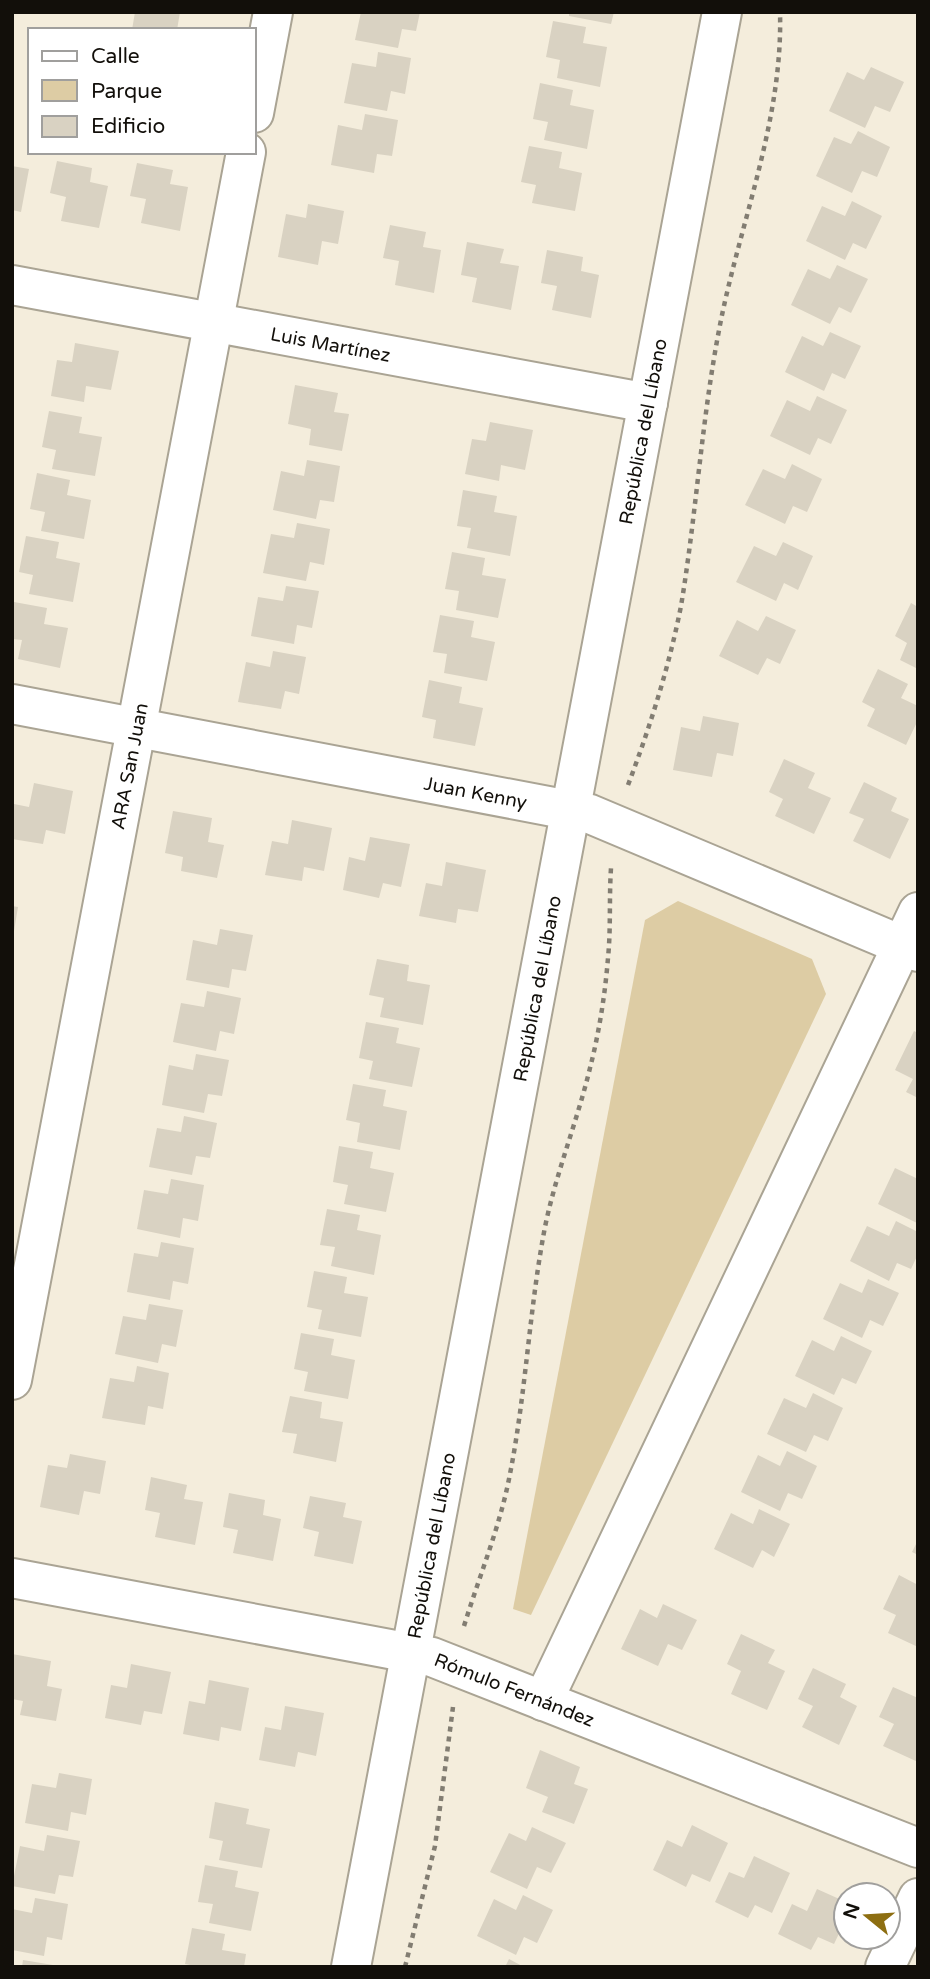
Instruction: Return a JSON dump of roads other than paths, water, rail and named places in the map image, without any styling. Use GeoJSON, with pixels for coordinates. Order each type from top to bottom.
{"type":"FeatureCollection","features":[{"type":"Feature","properties":{"kind":"street"},"geometry":{"type":"LineString","coordinates":[[256,102],[273,12]]}},
{"type":"Feature","properties":{"kind":"street","name":"República del Líbano"},"geometry":{"type":"LineString","coordinates":[[351,1967],[722,12]]}},
{"type":"Feature","properties":{"kind":"street","name":"ARA San Juan"},"geometry":{"type":"LineString","coordinates":[[12,1380],[246,154]]}},
{"type":"Feature","properties":{"kind":"street","name":"Luis Martínez"},"geometry":{"type":"LineString","coordinates":[[12,285],[648,403]]}},
{"type":"Feature","properties":{"kind":"street","name":"Juan Kenny"},"geometry":{"type":"LineString","coordinates":[[12,704],[590,814],[912,936]]}},
{"type":"Feature","properties":{"kind":"street"},"geometry":{"type":"LineString","coordinates":[[543,1701],[912,936]]}},
{"type":"Feature","properties":{"kind":"street","name":"Rómulo Fernández"},"geometry":{"type":"LineString","coordinates":[[12,1578],[432,1657],[918,1848]]}},
{"type":"Feature","properties":{"kind":"street"},"geometry":{"type":"LineString","coordinates":[[885,1967],[918,1898]]}}]}
